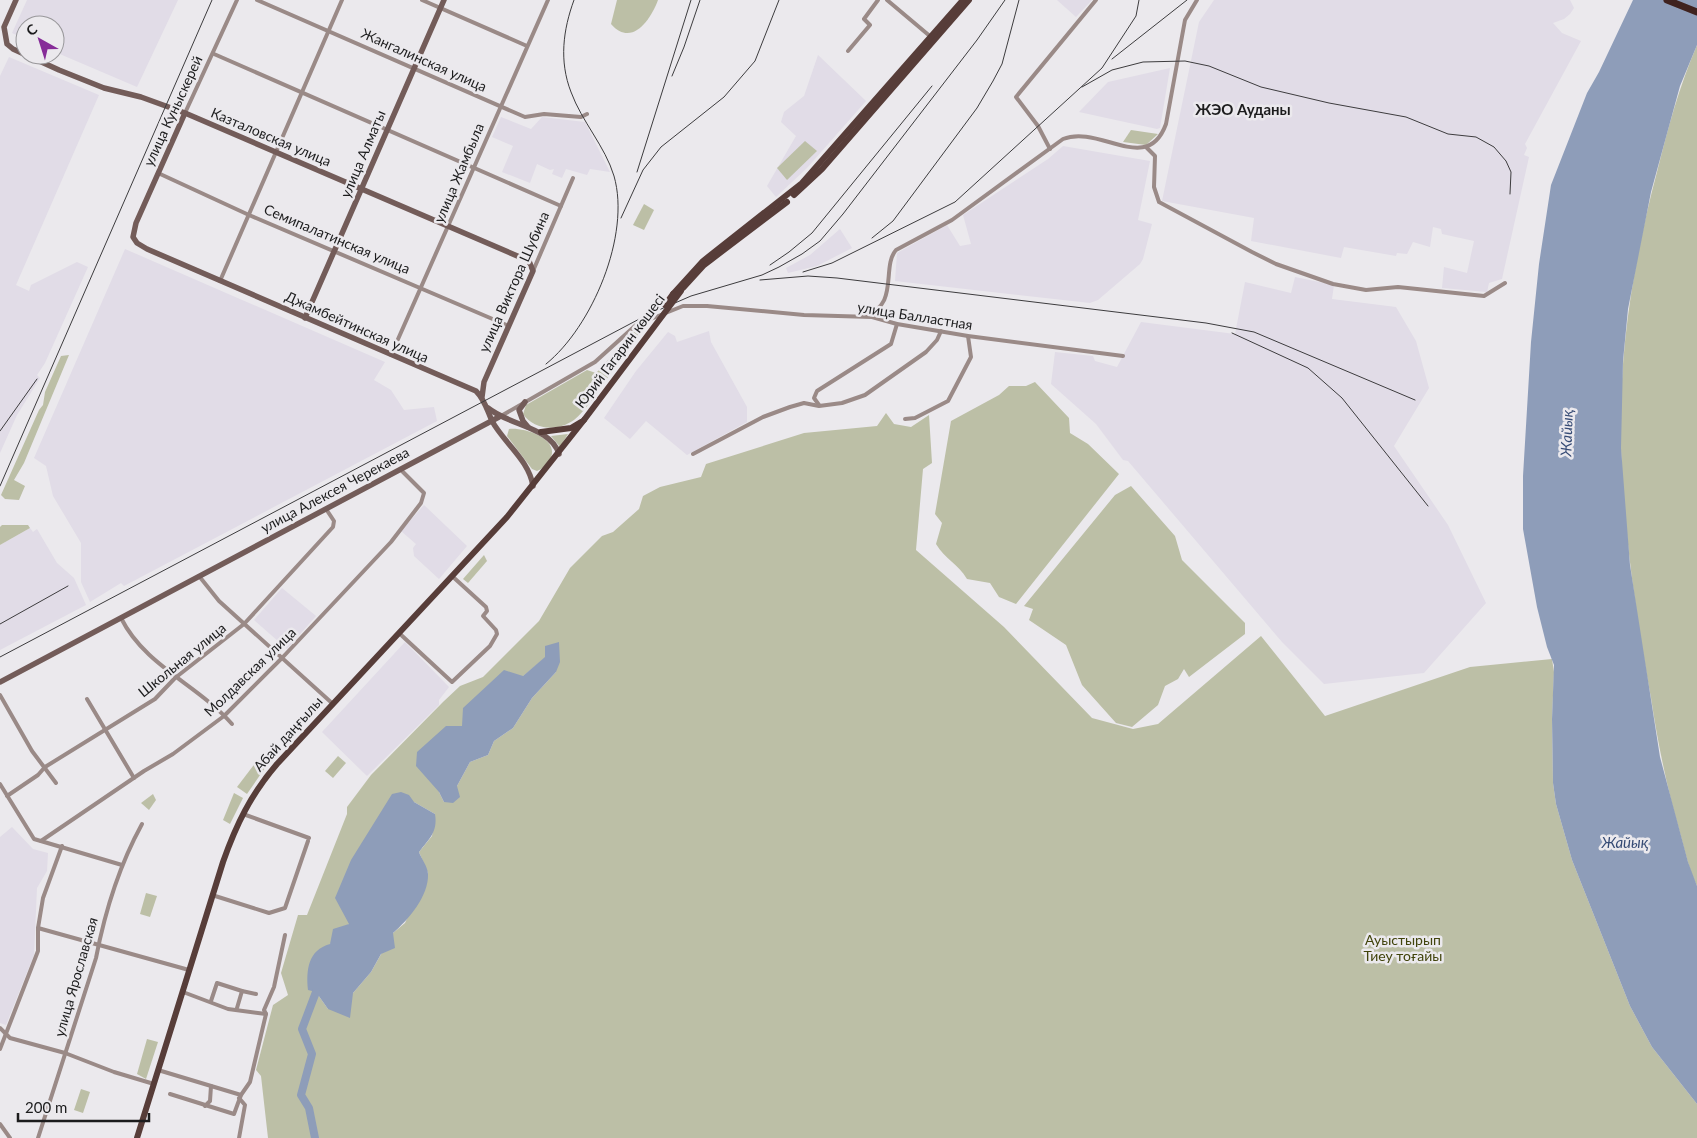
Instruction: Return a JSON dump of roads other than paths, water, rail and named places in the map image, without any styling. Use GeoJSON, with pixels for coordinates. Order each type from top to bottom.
{"type":"FeatureCollection","features":[{"type":"Feature","properties":{"kind":"highway"},"geometry":{"type":"LineString","coordinates":[[1667,0],[1697,12]]}},
{"type":"Feature","properties":{"kind":"main road","name":"Юрий Гагарин көшесі"},"geometry":{"type":"LineString","coordinates":[[584,420],[681,291],[704,265],[805,187],[933,38],[963,0]]}},
{"type":"Feature","properties":{"kind":"main road","name":"Юрий Гагарин көшесі"},"geometry":{"type":"LineString","coordinates":[[584,420],[673,294],[702,261],[802,183],[969,0]]}},
{"type":"Feature","properties":{"kind":"main road"},"geometry":{"type":"LineString","coordinates":[[541,432],[571,428],[584,420]]}},
{"type":"Feature","properties":{"kind":"main road","name":"Абай даңғылы"},"geometry":{"type":"LineString","coordinates":[[137,1138],[212,895],[242,813],[262,782],[533,486],[584,420]]}},
{"type":"Feature","properties":{"kind":"street"},"geometry":{"type":"LineString","coordinates":[[0,36],[16,0]]}},
{"type":"Feature","properties":{"kind":"street","name":"улица Куныскерей"},"geometry":{"type":"LineString","coordinates":[[133,232],[237,0]]}},
{"type":"Feature","properties":{"kind":"street","name":"Жангалинская улица"},"geometry":{"type":"LineString","coordinates":[[257,0],[525,116],[544,114],[581,117],[587,114]]}},
{"type":"Feature","properties":{"kind":"street"},"geometry":{"type":"LineString","coordinates":[[220,280],[342,0]]}},
{"type":"Feature","properties":{"kind":"street"},"geometry":{"type":"LineString","coordinates":[[422,0],[527,46]]}},
{"type":"Feature","properties":{"kind":"street","name":"улица Алматы"},"geometry":{"type":"LineString","coordinates":[[305,318],[444,0]]}},
{"type":"Feature","properties":{"kind":"street","name":"улица Жамбыла"},"geometry":{"type":"LineString","coordinates":[[391,355],[548,0]]}},
{"type":"Feature","properties":{"kind":"street"},"geometry":{"type":"LineString","coordinates":[[848,51],[870,25],[864,20],[878,0]]}},
{"type":"Feature","properties":{"kind":"street"},"geometry":{"type":"LineString","coordinates":[[887,0],[933,38]]}},
{"type":"Feature","properties":{"kind":"street"},"geometry":{"type":"LineString","coordinates":[[1050,149],[1037,126],[1016,97],[1096,0]]}},
{"type":"Feature","properties":{"kind":"street"},"geometry":{"type":"LineString","coordinates":[[1148,148],[1159,138],[1166,124],[1185,20],[1197,0]]}},
{"type":"Feature","properties":{"kind":"street","name":"Казталовская улица"},"geometry":{"type":"LineString","coordinates":[[4,27],[8,44],[28,57],[104,88],[141,97],[185,114],[362,188],[526,260],[532,264],[533,270]]}},
{"type":"Feature","properties":{"kind":"street"},"geometry":{"type":"LineString","coordinates":[[214,54],[388,128],[561,206]]}},
{"type":"Feature","properties":{"kind":"street"},"geometry":{"type":"LineString","coordinates":[[854,316],[874,312],[883,300],[890,283],[892,258],[896,250],[952,220],[1063,139],[1075,136],[1148,148],[1155,156],[1154,187],[1159,202],[1276,264],[1333,284],[1366,290],[1398,287],[1484,296],[1505,283]]}},
{"type":"Feature","properties":{"kind":"street","name":"Семипалатинская улица"},"geometry":{"type":"LineString","coordinates":[[158,173],[249,215],[422,287],[509,326]]}},
{"type":"Feature","properties":{"kind":"street","name":"улица Виктора Шубина"},"geometry":{"type":"LineString","coordinates":[[482,396],[484,382],[573,178]]}},
{"type":"Feature","properties":{"kind":"street","name":"Джамбейтинская улица"},"geometry":{"type":"LineString","coordinates":[[133,232],[134,241],[140,246],[469,387],[482,396]]}},
{"type":"Feature","properties":{"kind":"street","name":"улица Балластная"},"geometry":{"type":"LineString","coordinates":[[673,309],[707,306],[749,312],[872,317],[897,324],[968,336],[1123,356]]}},
{"type":"Feature","properties":{"kind":"street","name":"улица Алексея Черекаева"},"geometry":{"type":"LineString","coordinates":[[0,682],[499,417],[595,362],[636,325],[673,309]]}},
{"type":"Feature","properties":{"kind":"street"},"geometry":{"type":"LineString","coordinates":[[819,406],[814,398],[817,391],[891,344],[897,324]]}},
{"type":"Feature","properties":{"kind":"street"},"geometry":{"type":"LineString","coordinates":[[693,454],[763,417],[804,402],[819,406],[842,403],[864,394],[881,385],[926,352],[937,340],[940,331]]}},
{"type":"Feature","properties":{"kind":"street"},"geometry":{"type":"LineString","coordinates":[[905,419],[915,418],[948,401],[971,357],[968,336]]}},
{"type":"Feature","properties":{"kind":"street"},"geometry":{"type":"LineString","coordinates":[[482,396],[492,420],[528,470],[533,486]]}},
{"type":"Feature","properties":{"kind":"street"},"geometry":{"type":"LineString","coordinates":[[525,402],[519,410],[520,416],[530,429]]}},
{"type":"Feature","properties":{"kind":"street"},"geometry":{"type":"LineString","coordinates":[[488,408],[499,417],[541,432],[551,440],[559,454]]}},
{"type":"Feature","properties":{"kind":"street","name":"Молдавская улица"},"geometry":{"type":"LineString","coordinates":[[41,841],[173,754],[224,716],[282,658],[392,542],[421,502],[424,493],[421,488],[401,470]]}},
{"type":"Feature","properties":{"kind":"street","name":"Школьная улица"},"geometry":{"type":"LineString","coordinates":[[7,796],[38,775],[45,767],[155,699],[175,678],[244,624],[333,528],[334,521],[326,509]]}},
{"type":"Feature","properties":{"kind":"street"},"geometry":{"type":"LineString","coordinates":[[200,576],[219,602],[333,704]]}},
{"type":"Feature","properties":{"kind":"street"},"geometry":{"type":"LineString","coordinates":[[399,633],[450,682],[457,680],[482,655],[496,639],[496,630],[484,616],[487,611],[484,604],[452,576]]}},
{"type":"Feature","properties":{"kind":"street"},"geometry":{"type":"LineString","coordinates":[[121,618],[136,641],[175,678],[232,724]]}},
{"type":"Feature","properties":{"kind":"street"},"geometry":{"type":"LineString","coordinates":[[0,695],[32,751],[56,783]]}},
{"type":"Feature","properties":{"kind":"street"},"geometry":{"type":"LineString","coordinates":[[86,699],[134,778]]}},
{"type":"Feature","properties":{"kind":"street"},"geometry":{"type":"LineString","coordinates":[[0,784],[29,834],[34,839],[122,864]]}},
{"type":"Feature","properties":{"kind":"street"},"geometry":{"type":"LineString","coordinates":[[212,895],[274,913],[285,908],[309,839],[242,813]]}},
{"type":"Feature","properties":{"kind":"street","name":"улица Ярославская"},"geometry":{"type":"LineString","coordinates":[[38,1138],[66,1053],[122,864],[142,824]]}},
{"type":"Feature","properties":{"kind":"street"},"geometry":{"type":"LineString","coordinates":[[0,1049],[38,950],[38,928],[43,898],[62,846]]}},
{"type":"Feature","properties":{"kind":"street"},"geometry":{"type":"LineString","coordinates":[[38,928],[189,970]]}},
{"type":"Feature","properties":{"kind":"street"},"geometry":{"type":"LineString","coordinates":[[170,1094],[234,1114],[240,1096],[250,1082],[266,1014],[264,1010],[274,987],[286,935]]}},
{"type":"Feature","properties":{"kind":"street"},"geometry":{"type":"LineString","coordinates":[[211,1001],[217,983],[256,994]]}},
{"type":"Feature","properties":{"kind":"street"},"geometry":{"type":"LineString","coordinates":[[237,1008],[242,991]]}},
{"type":"Feature","properties":{"kind":"street"},"geometry":{"type":"LineString","coordinates":[[182,992],[211,1001],[228,1009],[237,1008],[266,1014]]}},
{"type":"Feature","properties":{"kind":"street"},"geometry":{"type":"LineString","coordinates":[[0,1028],[10,1038],[66,1053],[114,1072],[154,1084]]}},
{"type":"Feature","properties":{"kind":"street"},"geometry":{"type":"LineString","coordinates":[[158,1070],[240,1096],[245,1106],[239,1138]]}},
{"type":"Feature","properties":{"kind":"street"},"geometry":{"type":"LineString","coordinates":[[206,1106],[210,1101],[211,1086]]}},
{"type":"Feature","properties":{"kind":"street"},"geometry":{"type":"LineString","coordinates":[[0,1124],[10,1138]]}},
{"type":"Feature","properties":{"kind":"water","name":"Жайық"},"geometry":{"type":"Polygon","coordinates":[[[1633,0],[1697,0],[1697,45],[1680,86],[1651,192],[1628,309],[1623,361],[1621,448],[1630,565],[1660,757],[1688,862],[1697,886],[1697,1104],[1652,1047],[1630,1006],[1572,860],[1556,804],[1553,783],[1552,719],[1554,665],[1547,647],[1537,607],[1523,529],[1523,476],[1531,342],[1539,264],[1551,185],[1587,93],[1633,0]]]}},
{"type":"Feature","properties":{"kind":"water"},"geometry":{"type":"Polygon","coordinates":[[[559,642],[560,662],[556,672],[532,698],[513,728],[494,741],[488,755],[470,762],[457,786],[460,797],[453,803],[444,802],[439,792],[416,766],[417,752],[446,726],[462,726],[463,708],[504,670],[523,676],[545,657],[545,646],[559,642]]]}},
{"type":"Feature","properties":{"kind":"water"},"geometry":{"type":"Polygon","coordinates":[[[401,792],[409,795],[414,802],[435,814],[434,831],[419,852],[428,871],[425,891],[416,907],[393,933],[395,948],[381,954],[371,972],[353,993],[350,1018],[328,1009],[316,992],[308,990],[308,968],[317,951],[330,944],[333,929],[349,924],[335,898],[351,860],[392,794],[401,792]]]}},
{"type":"Feature","properties":{"kind":"waterway"},"geometry":{"type":"LineString","coordinates":[[315,1138],[309,1108],[301,1095],[312,1054],[302,1029],[316,992]]}},
{"type":"Feature","properties":{"kind":"railway"},"geometry":{"type":"LineString","coordinates":[[0,486],[212,0]]}},
{"type":"Feature","properties":{"kind":"railway"},"geometry":{"type":"LineString","coordinates":[[546,364],[563,348],[592,304],[604,278],[612,252],[617,225],[618,200],[614,176],[605,154],[581,114],[567,80],[564,57],[565,34],[574,0]]}},
{"type":"Feature","properties":{"kind":"railway"},"geometry":{"type":"LineString","coordinates":[[637,172],[691,0]]}},
{"type":"Feature","properties":{"kind":"railway"},"geometry":{"type":"LineString","coordinates":[[672,76],[700,0]]}},
{"type":"Feature","properties":{"kind":"railway"},"geometry":{"type":"LineString","coordinates":[[621,218],[643,170],[661,147],[724,97],[755,61],[779,0]]}},
{"type":"Feature","properties":{"kind":"railway"},"geometry":{"type":"LineString","coordinates":[[0,657],[645,316],[691,296],[762,275],[802,254],[820,241],[843,214],[977,40],[1005,0]]}},
{"type":"Feature","properties":{"kind":"railway"},"geometry":{"type":"LineString","coordinates":[[872,238],[893,221],[977,108],[1002,64],[1019,0]]}},
{"type":"Feature","properties":{"kind":"railway"},"geometry":{"type":"LineString","coordinates":[[803,272],[832,263],[955,202],[1102,68],[1136,16],[1139,0]]}},
{"type":"Feature","properties":{"kind":"railway"},"geometry":{"type":"LineString","coordinates":[[1112,59],[1187,0]]}},
{"type":"Feature","properties":{"kind":"railway"},"geometry":{"type":"LineString","coordinates":[[1082,87],[1112,70],[1143,62],[1185,61],[1209,66],[1261,87],[1329,103],[1406,117],[1448,134],[1476,137],[1494,147],[1506,161],[1511,172],[1510,194]]}},
{"type":"Feature","properties":{"kind":"railway"},"geometry":{"type":"LineString","coordinates":[[770,265],[812,233],[932,86]]}},
{"type":"Feature","properties":{"kind":"railway"},"geometry":{"type":"LineString","coordinates":[[760,280],[808,276],[837,278],[1206,323],[1254,332],[1415,400]]}},
{"type":"Feature","properties":{"kind":"railway"},"geometry":{"type":"LineString","coordinates":[[1232,333],[1308,368],[1342,398],[1428,506]]}},
{"type":"Feature","properties":{"kind":"railway"},"geometry":{"type":"LineString","coordinates":[[0,431],[37,379]]}},
{"type":"Feature","properties":{"kind":"railway"},"geometry":{"type":"LineString","coordinates":[[0,624],[68,586]]}},
{"type":"Feature","properties":{"kind":"district","name":"ЖЭО Ауданы"},"geometry":{"type":"Point","coordinates":[1243,110]}},
{"type":"Feature","properties":{"kind":"park label","name":"Ауыстырып Тиеу тоғайы"},"geometry":{"type":"Point","coordinates":[1403,948]}}]}
